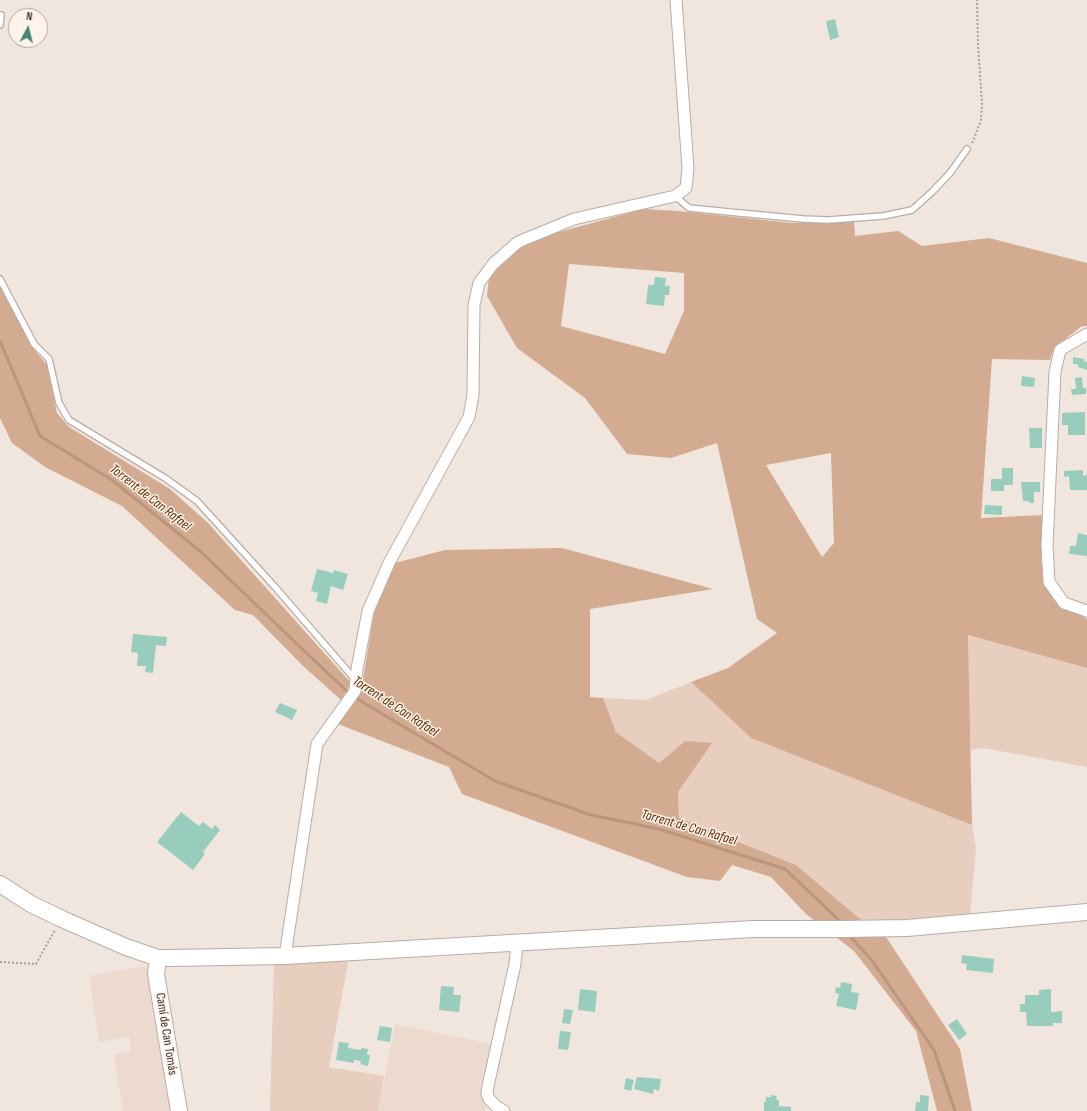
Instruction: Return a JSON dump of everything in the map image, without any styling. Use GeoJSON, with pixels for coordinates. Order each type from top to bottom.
{"type":"FeatureCollection","features":[{"type":"Feature","properties":{"kind":"street"},"geometry":{"type":"LineString","coordinates":[[286,956],[318,744],[355,691],[368,611],[389,563],[469,417],[473,395],[474,304],[479,283],[493,264],[518,242],[574,219],[675,196],[686,188],[688,168],[676,0]]}},
{"type":"Feature","properties":{"kind":"street"},"geometry":{"type":"LineString","coordinates":[[1087,334],[1060,350],[1055,372],[1047,545],[1049,582],[1064,603],[1087,611]]}},
{"type":"Feature","properties":{"kind":"street"},"geometry":{"type":"LineString","coordinates":[[0,884],[31,904],[62,919],[158,958],[286,956],[753,929],[844,930],[906,928],[1087,912]]}},
{"type":"Feature","properties":{"kind":"street"},"geometry":{"type":"LineString","coordinates":[[504,1111],[489,1099],[487,1094],[515,964],[517,943]]}},
{"type":"Feature","properties":{"kind":"street","name":"Camí de Can Tomás"},"geometry":{"type":"LineString","coordinates":[[158,958],[156,974],[179,1111]]}},
{"type":"Feature","properties":{"kind":"lane"},"geometry":{"type":"LineString","coordinates":[[0,15],[0,25]]}},
{"type":"Feature","properties":{"kind":"lane"},"geometry":{"type":"LineString","coordinates":[[675,196],[689,208],[733,213],[828,220],[883,216],[912,210],[950,173],[967,150]]}},
{"type":"Feature","properties":{"kind":"lane"},"geometry":{"type":"LineString","coordinates":[[0,279],[34,344],[49,359],[59,403],[68,420],[165,478],[197,501],[275,587],[352,676],[356,678]]}},
{"type":"Feature","properties":{"kind":"path"},"geometry":{"type":"LineString","coordinates":[[967,150],[974,139],[981,120],[982,104],[977,0]]}},
{"type":"Feature","properties":{"kind":"path"},"geometry":{"type":"LineString","coordinates":[[0,962],[36,964],[62,919]]}},
{"type":"Feature","properties":{"kind":"shaded area"},"geometry":{"type":"Polygon","coordinates":[[[644,209],[678,211],[792,223],[854,222],[855,236],[898,231],[922,246],[989,238],[1087,263],[1087,326],[1082,326],[1054,348],[1050,360],[992,359],[981,518],[1043,515],[1041,563],[1048,588],[1059,604],[1087,619],[1087,668],[968,635],[972,825],[751,738],[691,682],[728,668],[777,633],[757,619],[717,443],[671,458],[627,454],[585,398],[517,348],[487,296],[489,277],[520,247],[548,235],[644,209]],[[569,264],[561,326],[665,354],[684,311],[684,273],[569,264]],[[831,453],[766,465],[822,557],[834,543],[831,453]]]}},
{"type":"Feature","properties":{"kind":"shaded area"},"geometry":{"type":"Polygon","coordinates":[[[0,285],[32,347],[47,365],[57,413],[69,427],[170,489],[208,523],[351,683],[341,700],[302,665],[253,615],[235,610],[122,506],[45,467],[12,443],[0,418],[0,285]]]}},
{"type":"Feature","properties":{"kind":"shaded area"},"geometry":{"type":"Polygon","coordinates":[[[562,548],[713,589],[590,609],[590,697],[603,698],[616,732],[659,763],[685,741],[712,743],[678,792],[679,818],[796,865],[865,923],[884,934],[960,1049],[972,1111],[937,1111],[916,1031],[854,951],[806,914],[771,877],[732,865],[720,881],[687,877],[462,794],[449,767],[338,724],[361,691],[374,613],[395,563],[445,550],[562,548]]]}},
{"type":"Feature","properties":{"kind":"shaded area"},"geometry":{"type":"Polygon","coordinates":[[[968,635],[1087,668],[1087,767],[983,748],[970,750],[968,635]]]}},
{"type":"Feature","properties":{"kind":"shaded area"},"geometry":{"type":"Polygon","coordinates":[[[691,682],[751,738],[972,825],[976,848],[970,916],[865,923],[796,865],[679,818],[678,792],[685,741],[659,763],[616,732],[603,698],[646,700],[691,682]]]}},
{"type":"Feature","properties":{"kind":"shaded area"},"geometry":{"type":"Polygon","coordinates":[[[349,957],[329,1067],[384,1076],[378,1111],[270,1111],[274,960],[349,957]]]}},
{"type":"Feature","properties":{"kind":"shaded area"},"geometry":{"type":"Polygon","coordinates":[[[161,963],[185,1111],[123,1111],[114,1055],[131,1051],[129,1037],[99,1042],[89,976],[161,963]]]}},
{"type":"Feature","properties":{"kind":"shaded area"},"geometry":{"type":"Polygon","coordinates":[[[395,1024],[492,1044],[480,1086],[488,1103],[485,1111],[378,1111],[395,1024]]]}},
{"type":"Feature","properties":{"kind":"building"},"geometry":{"type":"Polygon","coordinates":[[[835,19],[839,37],[830,40],[826,21],[835,19]]]}},
{"type":"Feature","properties":{"kind":"building"},"geometry":{"type":"Polygon","coordinates":[[[655,277],[666,278],[665,286],[670,286],[669,295],[665,295],[664,306],[646,304],[648,285],[654,285],[655,277]]]}},
{"type":"Feature","properties":{"kind":"building"},"geometry":{"type":"Polygon","coordinates":[[[1073,357],[1084,359],[1084,361],[1087,362],[1087,370],[1078,367],[1078,364],[1073,364],[1073,357]]]}},
{"type":"Feature","properties":{"kind":"building"},"geometry":{"type":"Polygon","coordinates":[[[1022,376],[1035,378],[1034,387],[1021,386],[1022,376]]]}},
{"type":"Feature","properties":{"kind":"building"},"geometry":{"type":"Polygon","coordinates":[[[1082,377],[1083,388],[1086,388],[1086,394],[1072,395],[1071,389],[1076,389],[1075,378],[1082,377]]]}},
{"type":"Feature","properties":{"kind":"building"},"geometry":{"type":"Polygon","coordinates":[[[1085,412],[1085,435],[1068,435],[1068,425],[1062,425],[1062,413],[1085,412]]]}},
{"type":"Feature","properties":{"kind":"building"},"geometry":{"type":"Polygon","coordinates":[[[1029,428],[1042,428],[1042,448],[1030,448],[1029,428]]]}},
{"type":"Feature","properties":{"kind":"building"},"geometry":{"type":"Polygon","coordinates":[[[1002,468],[1013,468],[1013,485],[1004,485],[1004,491],[991,491],[991,479],[1002,479],[1002,468]]]}},
{"type":"Feature","properties":{"kind":"building"},"geometry":{"type":"Polygon","coordinates":[[[1083,470],[1083,476],[1087,475],[1087,490],[1070,490],[1069,476],[1064,477],[1064,471],[1083,470]]]}},
{"type":"Feature","properties":{"kind":"building"},"geometry":{"type":"Polygon","coordinates":[[[1021,482],[1040,482],[1040,492],[1034,492],[1034,503],[1023,501],[1021,482]]]}},
{"type":"Feature","properties":{"kind":"building"},"geometry":{"type":"Polygon","coordinates":[[[985,505],[1002,506],[1002,515],[984,514],[985,505]]]}},
{"type":"Feature","properties":{"kind":"building"},"geometry":{"type":"Polygon","coordinates":[[[1078,533],[1087,535],[1087,556],[1069,554],[1070,546],[1076,546],[1078,533]]]}},
{"type":"Feature","properties":{"kind":"building"},"geometry":{"type":"Polygon","coordinates":[[[317,569],[333,573],[334,570],[348,574],[343,590],[331,586],[327,604],[316,601],[318,593],[311,591],[317,569]]]}},
{"type":"Feature","properties":{"kind":"building"},"geometry":{"type":"Polygon","coordinates":[[[133,634],[167,637],[166,646],[156,645],[153,673],[145,672],[146,666],[137,666],[138,653],[131,652],[133,634]]]}},
{"type":"Feature","properties":{"kind":"building"},"geometry":{"type":"Polygon","coordinates":[[[280,703],[297,710],[292,720],[275,712],[280,703]]]}},
{"type":"Feature","properties":{"kind":"building"},"geometry":{"type":"Polygon","coordinates":[[[181,812],[199,826],[203,822],[212,829],[215,825],[220,830],[203,852],[205,854],[193,870],[157,842],[181,812]]]}},
{"type":"Feature","properties":{"kind":"building"},"geometry":{"type":"Polygon","coordinates":[[[962,955],[994,959],[993,973],[966,970],[967,964],[961,963],[962,955]]]}},
{"type":"Feature","properties":{"kind":"building"},"geometry":{"type":"Polygon","coordinates":[[[841,982],[852,984],[851,992],[859,993],[856,1010],[836,1006],[839,994],[835,993],[836,987],[840,988],[841,982]]]}},
{"type":"Feature","properties":{"kind":"building"},"geometry":{"type":"Polygon","coordinates":[[[441,986],[454,987],[453,995],[461,995],[459,1012],[439,1010],[441,986]]]}},
{"type":"Feature","properties":{"kind":"building"},"geometry":{"type":"Polygon","coordinates":[[[580,989],[597,991],[595,1012],[578,1010],[580,989]]]}},
{"type":"Feature","properties":{"kind":"building"},"geometry":{"type":"Polygon","coordinates":[[[1051,989],[1051,1012],[1062,1011],[1062,1023],[1053,1023],[1053,1026],[1027,1026],[1026,1012],[1020,1012],[1020,1004],[1025,1004],[1025,995],[1039,995],[1039,990],[1051,989]]]}},
{"type":"Feature","properties":{"kind":"building"},"geometry":{"type":"Polygon","coordinates":[[[564,1009],[573,1010],[570,1024],[562,1023],[564,1009]]]}},
{"type":"Feature","properties":{"kind":"building"},"geometry":{"type":"Polygon","coordinates":[[[957,1019],[967,1034],[959,1040],[948,1025],[957,1019]]]}},
{"type":"Feature","properties":{"kind":"building"},"geometry":{"type":"Polygon","coordinates":[[[380,1026],[392,1028],[390,1042],[377,1040],[380,1026]]]}},
{"type":"Feature","properties":{"kind":"building"},"geometry":{"type":"Polygon","coordinates":[[[560,1031],[571,1032],[568,1050],[558,1049],[560,1031]]]}},
{"type":"Feature","properties":{"kind":"building"},"geometry":{"type":"Polygon","coordinates":[[[339,1042],[349,1043],[348,1048],[361,1050],[362,1048],[368,1049],[367,1055],[370,1055],[368,1066],[360,1064],[361,1061],[354,1060],[354,1063],[336,1060],[339,1042]]]}},
{"type":"Feature","properties":{"kind":"building"},"geometry":{"type":"Polygon","coordinates":[[[637,1077],[661,1079],[659,1091],[654,1089],[653,1094],[634,1089],[637,1077]]]}},
{"type":"Feature","properties":{"kind":"building"},"geometry":{"type":"Polygon","coordinates":[[[626,1078],[634,1080],[631,1091],[624,1089],[626,1078]]]}},
{"type":"Feature","properties":{"kind":"building"},"geometry":{"type":"Polygon","coordinates":[[[771,1095],[777,1096],[776,1099],[779,1100],[779,1106],[791,1107],[791,1111],[764,1111],[764,1102],[766,1102],[766,1097],[771,1097],[771,1095]]]}},
{"type":"Feature","properties":{"kind":"building"},"geometry":{"type":"Polygon","coordinates":[[[920,1095],[929,1096],[928,1111],[915,1111],[916,1102],[920,1102],[920,1095]]]}},
{"type":"Feature","properties":{"kind":"waterway","name":"Torrent de Can Rafael"},"geometry":{"type":"LineString","coordinates":[[0,341],[40,436],[112,480],[200,551],[350,694]]}},
{"type":"Feature","properties":{"kind":"waterway","name":"Torrent de Can Rafael"},"geometry":{"type":"LineString","coordinates":[[354,697],[495,781],[591,815],[659,829],[785,869],[841,922]]}},
{"type":"Feature","properties":{"kind":"waterway","name":"Torrent de Can Rafael"},"geometry":{"type":"LineString","coordinates":[[850,936],[873,962],[934,1050],[955,1111]]}}]}
